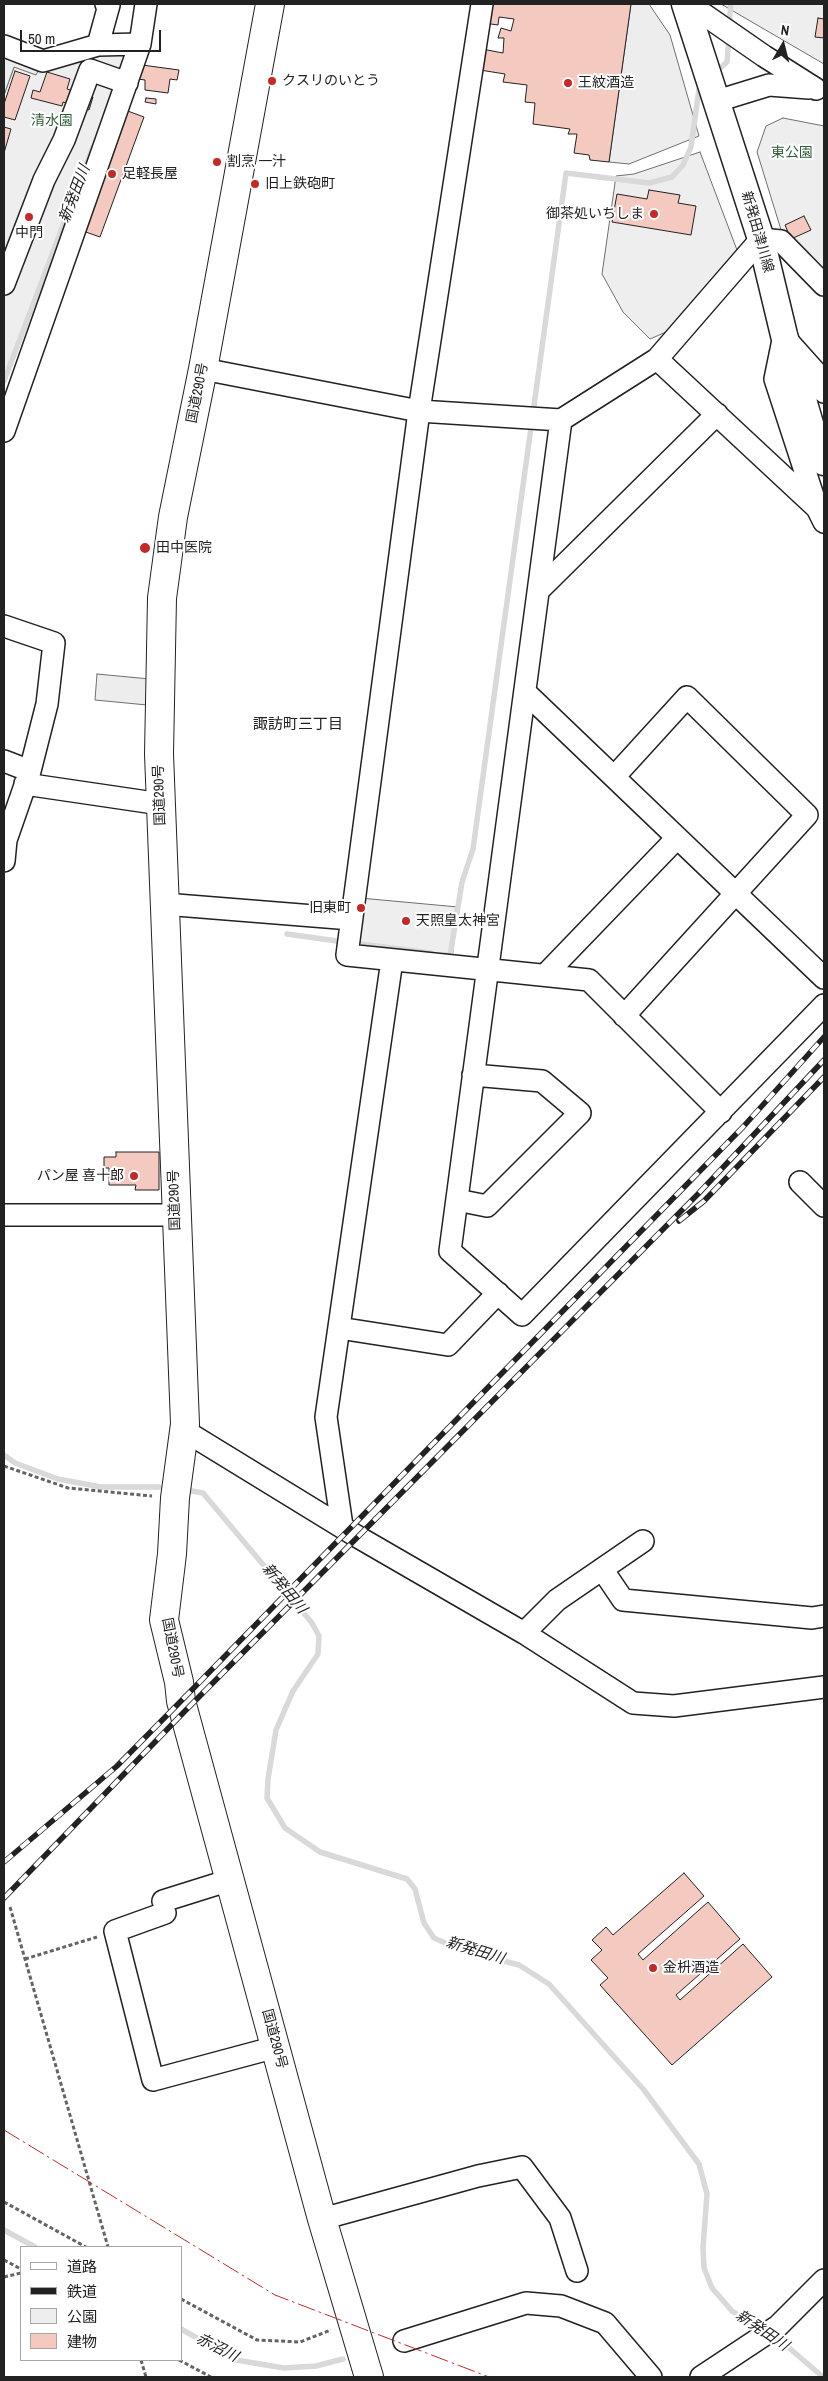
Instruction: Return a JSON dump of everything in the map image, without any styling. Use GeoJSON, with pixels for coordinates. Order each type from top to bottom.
{"type":"FeatureCollection","features":[{"type":"Feature","properties":{"kind":"highway","name":"国道290号"},"geometry":{"type":"LineString","coordinates":[[270,4],[203,369],[173,517],[162,598],[159,754],[185,1424],[175,1498],[172,1554],[164,1620],[179,1682],[181,1701],[322,2219],[369,2377]]}},
{"type":"Feature","properties":{"kind":"main road","name":"新発田津川線"},"geometry":{"type":"LineString","coordinates":[[685,4],[761,239],[784,336],[813,434],[824,462]]}},
{"type":"Feature","properties":{"kind":"street"},"geometry":{"type":"LineString","coordinates":[[98,45],[109,5],[106,4]]}},
{"type":"Feature","properties":{"kind":"street"},"geometry":{"type":"LineString","coordinates":[[4,431],[120,80],[130,44],[146,4]]}},
{"type":"Feature","properties":{"kind":"street"},"geometry":{"type":"LineString","coordinates":[[482,4],[419,411],[346,955],[589,980],[721,1112]]}},
{"type":"Feature","properties":{"kind":"street"},"geometry":{"type":"LineString","coordinates":[[689,4],[764,56],[820,90]]}},
{"type":"Feature","properties":{"kind":"street"},"geometry":{"type":"LineString","coordinates":[[4,46],[43,61],[98,45],[130,44]]}},
{"type":"Feature","properties":{"kind":"street"},"geometry":{"type":"LineString","coordinates":[[4,284],[44,180],[64,140],[90,70],[120,80]]}},
{"type":"Feature","properties":{"kind":"street"},"geometry":{"type":"LineString","coordinates":[[717,101],[770,84],[789,84],[820,90]]}},
{"type":"Feature","properties":{"kind":"street"},"geometry":{"type":"LineString","coordinates":[[203,369],[419,411],[561,420],[657,359],[761,239],[780,241],[824,285]]}},
{"type":"Feature","properties":{"kind":"street"},"geometry":{"type":"LineString","coordinates":[[784,336],[819,376],[824,392]]}},
{"type":"Feature","properties":{"kind":"street"},"geometry":{"type":"LineString","coordinates":[[784,336],[775,379],[821,515]]}},
{"type":"Feature","properties":{"kind":"street"},"geometry":{"type":"LineString","coordinates":[[657,359],[717,414],[821,515]]}},
{"type":"Feature","properties":{"kind":"street"},"geometry":{"type":"LineString","coordinates":[[539,590],[717,414]]}},
{"type":"Feature","properties":{"kind":"street"},"geometry":{"type":"LineString","coordinates":[[561,420],[450,1251],[522,1315],[824,1005]]}},
{"type":"Feature","properties":{"kind":"street"},"geometry":{"type":"LineString","coordinates":[[4,626],[54,643],[47,704],[28,778],[4,846]]}},
{"type":"Feature","properties":{"kind":"street"},"geometry":{"type":"LineString","coordinates":[[525,692],[824,978]]}},
{"type":"Feature","properties":{"kind":"street"},"geometry":{"type":"LineString","coordinates":[[614,777],[687,697],[807,814],[624,1016]]}},
{"type":"Feature","properties":{"kind":"street"},"geometry":{"type":"LineString","coordinates":[[4,761],[28,778],[161,804]]}},
{"type":"Feature","properties":{"kind":"street"},"geometry":{"type":"LineString","coordinates":[[545,975],[677,838]]}},
{"type":"Feature","properties":{"kind":"street"},"geometry":{"type":"LineString","coordinates":[[164,904],[352,919]]}},
{"type":"Feature","properties":{"kind":"street"},"geometry":{"type":"LineString","coordinates":[[342,1526],[326,1417],[392,960]]}},
{"type":"Feature","properties":{"kind":"street"},"geometry":{"type":"LineString","coordinates":[[457,1200],[487,1206],[580,1114],[542,1081],[473,1076]]}},
{"type":"Feature","properties":{"kind":"street"},"geometry":{"type":"LineString","coordinates":[[800,1182],[824,1206]]}},
{"type":"Feature","properties":{"kind":"street"},"geometry":{"type":"LineString","coordinates":[[4,1216],[176,1215]]}},
{"type":"Feature","properties":{"kind":"street"},"geometry":{"type":"LineString","coordinates":[[339,1328],[448,1345],[498,1293]]}},
{"type":"Feature","properties":{"kind":"street"},"geometry":{"type":"LineString","coordinates":[[185,1424],[190,1434],[524,1633],[633,1703],[674,1706],[824,1687]]}},
{"type":"Feature","properties":{"kind":"street"},"geometry":{"type":"LineString","coordinates":[[524,1633],[558,1600],[642,1541]]}},
{"type":"Feature","properties":{"kind":"street"},"geometry":{"type":"LineString","coordinates":[[602,1569],[623,1600],[812,1618],[824,1616]]}},
{"type":"Feature","properties":{"kind":"street"},"geometry":{"type":"LineString","coordinates":[[230,1880],[164,1907],[115,1932],[153,2080],[276,2047]]}},
{"type":"Feature","properties":{"kind":"street"},"geometry":{"type":"LineString","coordinates":[[322,2219],[478,2176],[522,2167],[560,2218],[577,2271]]}},
{"type":"Feature","properties":{"kind":"street"},"geometry":{"type":"LineString","coordinates":[[701,2377],[778,2326],[824,2280]]}},
{"type":"Feature","properties":{"kind":"street"},"geometry":{"type":"LineString","coordinates":[[404,2341],[526,2303],[561,2306],[605,2323],[651,2377]]}},
{"type":"Feature","properties":{"kind":"path"},"geometry":{"type":"LineString","coordinates":[[4,1466],[68,1488],[108,1494],[175,1498]]}},
{"type":"Feature","properties":{"kind":"path"},"geometry":{"type":"LineString","coordinates":[[10,1907],[108,2246]]}},
{"type":"Feature","properties":{"kind":"path"},"geometry":{"type":"LineString","coordinates":[[25,1959],[115,1932]]}},
{"type":"Feature","properties":{"kind":"path"},"geometry":{"type":"LineString","coordinates":[[4,2202],[84,2246]]}},
{"type":"Feature","properties":{"kind":"path"},"geometry":{"type":"LineString","coordinates":[[4,2260],[20,2270]]}},
{"type":"Feature","properties":{"kind":"path"},"geometry":{"type":"LineString","coordinates":[[4,2277],[20,2271]]}},
{"type":"Feature","properties":{"kind":"path"},"geometry":{"type":"LineString","coordinates":[[182,2300],[257,2340],[300,2342],[352,2321]]}},
{"type":"Feature","properties":{"kind":"path"},"geometry":{"type":"LineString","coordinates":[[141,2361],[146,2377]]}},
{"type":"Feature","properties":{"kind":"path"},"geometry":{"type":"LineString","coordinates":[[181,2361],[210,2377]]}},
{"type":"Feature","properties":{"kind":"green space"},"geometry":{"type":"Polygon","coordinates":[[[721,4],[824,4],[824,64],[721,4]]]}},
{"type":"Feature","properties":{"kind":"green space","name":"清水園"},"geometry":{"type":"Polygon","coordinates":[[[130,44],[126,59],[4,381],[4,95],[14,67],[130,44]]]}},
{"type":"Feature","properties":{"kind":"green space","name":"東公園"},"geometry":{"type":"Polygon","coordinates":[[[783,118],[824,126],[824,272],[782,233],[757,152],[766,126],[783,118]]]}},
{"type":"Feature","properties":{"kind":"green space"},"geometry":{"type":"Polygon","coordinates":[[[700,152],[737,250],[666,332],[650,339],[623,312],[602,274],[616,176],[634,174],[700,152]]]}},
{"type":"Feature","properties":{"kind":"green space"},"geometry":{"type":"Polygon","coordinates":[[[360,898],[458,907],[452,960],[355,948],[360,898]]]}},
{"type":"Feature","properties":{"kind":"shaded area"},"geometry":{"type":"Polygon","coordinates":[[[631,4],[649,4],[670,35],[699,136],[629,164],[609,162],[631,4]]]}},
{"type":"Feature","properties":{"kind":"shaded area","name":"清水園"},"geometry":{"type":"Polygon","coordinates":[[[4,46],[43,61],[36,75],[14,67],[4,95],[4,46]]]}},
{"type":"Feature","properties":{"kind":"shaded area"},"geometry":{"type":"Polygon","coordinates":[[[97,674],[150,679],[147,705],[95,700],[97,674]]]}},
{"type":"Feature","properties":{"kind":"building","name":"王紋酒造"},"geometry":{"type":"Polygon","coordinates":[[[487,4],[631,4],[609,162],[590,160],[589,155],[574,153],[577,134],[568,134],[570,129],[533,124],[535,103],[525,102],[527,85],[503,82],[505,74],[480,70],[482,49],[503,53],[504,38],[498,38],[501,28],[511,31],[514,19],[499,17],[498,25],[484,23],[487,4]]]}},
{"type":"Feature","properties":{"kind":"building"},"geometry":{"type":"Polygon","coordinates":[[[818,18],[824,19],[824,38],[815,37],[818,18]]]}},
{"type":"Feature","properties":{"kind":"building"},"geometry":{"type":"Polygon","coordinates":[[[142,65],[179,70],[177,80],[170,79],[168,93],[145,90],[145,80],[138,79],[142,65]]]}},
{"type":"Feature","properties":{"kind":"building"},"geometry":{"type":"Polygon","coordinates":[[[15,71],[30,76],[15,120],[4,117],[4,104],[15,71]]]}},
{"type":"Feature","properties":{"kind":"building"},"geometry":{"type":"Polygon","coordinates":[[[47,72],[70,79],[67,89],[93,97],[89,110],[63,102],[62,106],[31,98],[33,90],[40,92],[47,72]]]}},
{"type":"Feature","properties":{"kind":"building"},"geometry":{"type":"Polygon","coordinates":[[[146,98],[156,99],[156,104],[145,102],[146,98]]]}},
{"type":"Feature","properties":{"kind":"building","name":"足軽長屋"},"geometry":{"type":"Polygon","coordinates":[[[125,110],[144,117],[100,237],[80,230],[125,110]]]}},
{"type":"Feature","properties":{"kind":"building"},"geometry":{"type":"Polygon","coordinates":[[[4,127],[11,129],[4,153],[4,127]]]}},
{"type":"Feature","properties":{"kind":"building","name":"御茶処いちしま"},"geometry":{"type":"Polygon","coordinates":[[[649,190],[680,195],[678,203],[696,206],[691,235],[612,222],[617,194],[647,199],[649,190]]]}},
{"type":"Feature","properties":{"kind":"building"},"geometry":{"type":"Polygon","coordinates":[[[804,216],[811,230],[791,239],[785,225],[804,216]]]}},
{"type":"Feature","properties":{"kind":"building","name":"パン屋 喜十郎"},"geometry":{"type":"Polygon","coordinates":[[[116,1152],[159,1152],[159,1190],[135,1190],[136,1185],[109,1185],[109,1168],[104,1168],[104,1157],[116,1157],[116,1152]]]}},
{"type":"Feature","properties":{"kind":"building","name":"金枡酒造"},"geometry":{"type":"Polygon","coordinates":[[[684,1873],[704,1896],[638,1954],[643,1960],[708,1902],[740,1939],[676,1995],[680,2000],[743,1944],[772,1977],[672,2065],[600,1985],[608,1978],[591,1960],[602,1950],[592,1940],[606,1927],[613,1935],[684,1873]]]}},
{"type":"Feature","properties":{"kind":"waterway"},"geometry":{"type":"LineString","coordinates":[[729,25],[731,4]]}},
{"type":"Feature","properties":{"kind":"waterway"},"geometry":{"type":"LineString","coordinates":[[715,73],[727,62],[729,37]]}},
{"type":"Feature","properties":{"kind":"waterway"},"geometry":{"type":"LineString","coordinates":[[445,955],[450,956],[462,882],[473,849],[566,173],[649,183],[672,177],[683,165],[691,147],[699,89],[703,84]]}},
{"type":"Feature","properties":{"kind":"waterway","name":"新発田川"},"geometry":{"type":"LineString","coordinates":[[4,381],[93,147]]}},
{"type":"Feature","properties":{"kind":"waterway"},"geometry":{"type":"LineString","coordinates":[[287,934],[344,942]]}},
{"type":"Feature","properties":{"kind":"waterway"},"geometry":{"type":"LineString","coordinates":[[353,943],[431,953]]}},
{"type":"Feature","properties":{"kind":"waterway","name":"新発田川"},"geometry":{"type":"LineString","coordinates":[[4,1455],[15,1463],[58,1479],[101,1487],[159,1487]]}},
{"type":"Feature","properties":{"kind":"waterway","name":"新発田川"},"geometry":{"type":"LineString","coordinates":[[192,1491],[203,1493],[312,1623],[319,1636],[318,1654],[293,1691],[276,1730],[268,1779],[267,1798],[285,1828],[320,1852],[407,1879],[415,1889],[424,1923],[434,1938],[461,1950],[519,1965],[549,1984],[644,2090],[699,2164],[707,2194],[703,2248],[704,2268],[712,2288],[732,2311],[762,2330]]}},
{"type":"Feature","properties":{"kind":"waterway","name":"赤沼川"},"geometry":{"type":"LineString","coordinates":[[4,2230],[33,2246]]}},
{"type":"Feature","properties":{"kind":"waterway","name":"赤沼川"},"geometry":{"type":"LineString","coordinates":[[182,2330],[236,2360],[284,2368],[316,2366],[343,2359]]}},
{"type":"Feature","properties":{"kind":"waterway","name":"新発田川"},"geometry":{"type":"LineString","coordinates":[[770,2335],[788,2347],[823,2377]]}},
{"type":"Feature","properties":{"kind":"railway"},"geometry":{"type":"LineString","coordinates":[[4,1862],[117,1766],[743,1127],[824,1037]]}},
{"type":"Feature","properties":{"kind":"railway"},"geometry":{"type":"LineString","coordinates":[[4,1898],[184,1712],[698,1194],[824,1060]]}},
{"type":"Feature","properties":{"kind":"railway"},"geometry":{"type":"LineString","coordinates":[[679,1221],[704,1201],[824,1077]]}},
{"type":"Feature","properties":{"kind":"power"},"geometry":{"type":"LineString","coordinates":[[4,2130],[275,2295],[489,2377]]}},
{"type":"Feature","properties":{"kind":"place","name":"クスリのいとう"},"geometry":{"type":"Point","coordinates":[272,81]}},
{"type":"Feature","properties":{"kind":"place","name":"王紋酒造"},"geometry":{"type":"Point","coordinates":[568,83]}},
{"type":"Feature","properties":{"kind":"place","name":"割烹 一汁"},"geometry":{"type":"Point","coordinates":[217,162]}},
{"type":"Feature","properties":{"kind":"place","name":"足軽長屋"},"geometry":{"type":"Point","coordinates":[112,174]}},
{"type":"Feature","properties":{"kind":"place","name":"旧上鉄砲町"},"geometry":{"type":"Point","coordinates":[255,184]}},
{"type":"Feature","properties":{"kind":"place","name":"御茶処いちしま"},"geometry":{"type":"Point","coordinates":[654,214]}},
{"type":"Feature","properties":{"kind":"place","name":"中門"},"geometry":{"type":"Point","coordinates":[29,217]}},
{"type":"Feature","properties":{"kind":"place","name":"田中医院"},"geometry":{"type":"Point","coordinates":[145,548]}},
{"type":"Feature","properties":{"kind":"place","name":"旧東町"},"geometry":{"type":"Point","coordinates":[361,908]}},
{"type":"Feature","properties":{"kind":"place","name":"天照皇太神宮"},"geometry":{"type":"Point","coordinates":[406,921]}},
{"type":"Feature","properties":{"kind":"place","name":"パン屋 喜十郎"},"geometry":{"type":"Point","coordinates":[134,1176]}},
{"type":"Feature","properties":{"kind":"place","name":"金枡酒造"},"geometry":{"type":"Point","coordinates":[653,1968]}},
{"type":"Feature","properties":{"kind":"district","name":"諏訪町三丁目"},"geometry":{"type":"Point","coordinates":[298,725]}}]}
